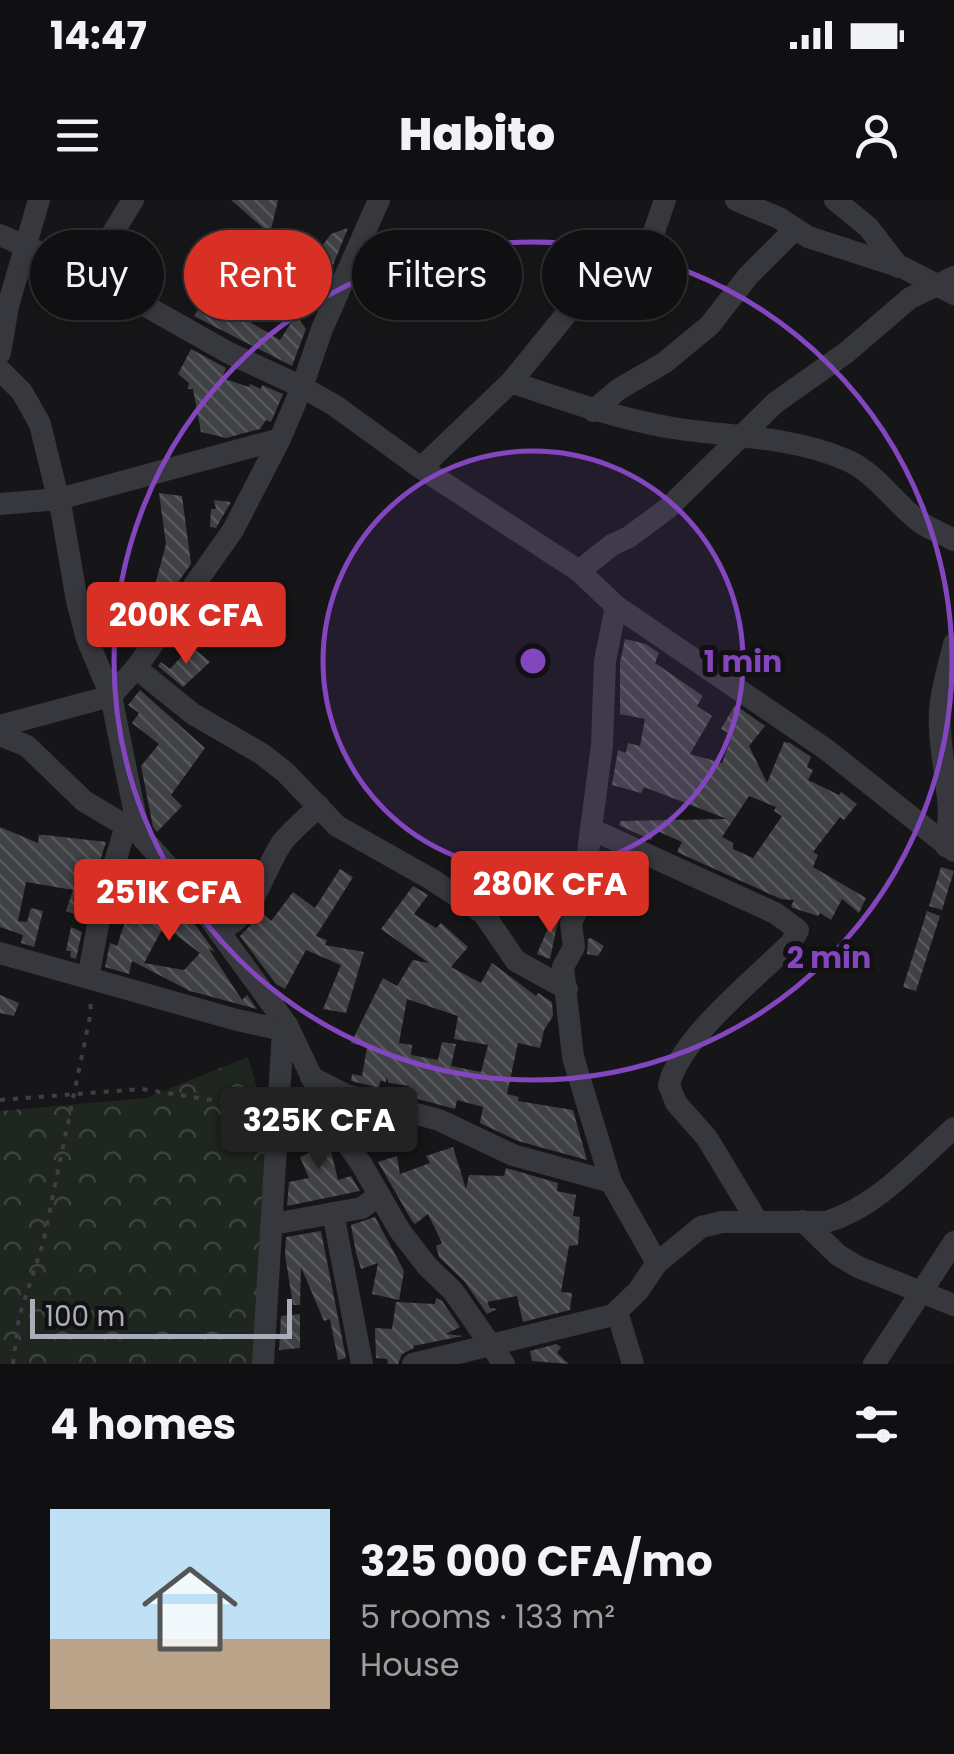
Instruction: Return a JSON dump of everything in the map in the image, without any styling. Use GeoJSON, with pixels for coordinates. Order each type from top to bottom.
{"type":"FeatureCollection","features":[{"type":"Feature","properties":{"kind":"street"},"geometry":{"type":"LineString","coordinates":[[0,352],[8,306],[39,200]]}},
{"type":"Feature","properties":{"kind":"street"},"geometry":{"type":"LineString","coordinates":[[115,230],[133,200]]}},
{"type":"Feature","properties":{"kind":"street"},"geometry":{"type":"LineString","coordinates":[[0,726],[110,696],[136,668],[233,530],[280,439],[322,328],[379,200]]}},
{"type":"Feature","properties":{"kind":"street"},"geometry":{"type":"LineString","coordinates":[[420,468],[510,382],[568,312],[624,260],[648,246],[665,200]]}},
{"type":"Feature","properties":{"kind":"street"},"geometry":{"type":"LineString","coordinates":[[736,200],[822,243],[947,285]]}},
{"type":"Feature","properties":{"kind":"street"},"geometry":{"type":"LineString","coordinates":[[836,200],[868,227],[899,267]]}},
{"type":"Feature","properties":{"kind":"street"},"geometry":{"type":"LineString","coordinates":[[593,411],[620,389],[664,363],[710,325],[748,276],[795,229]]}},
{"type":"Feature","properties":{"kind":"street"},"geometry":{"type":"LineString","coordinates":[[0,234],[30,249]]}},
{"type":"Feature","properties":{"kind":"street"},"geometry":{"type":"LineString","coordinates":[[579,572],[668,508],[775,403],[847,352],[910,298],[947,285]]}},
{"type":"Feature","properties":{"kind":"street"},"geometry":{"type":"LineString","coordinates":[[164,317],[229,353],[302,386],[361,424],[420,468],[579,572],[616,606],[827,750],[950,848]]}},
{"type":"Feature","properties":{"kind":"street"},"geometry":{"type":"LineString","coordinates":[[0,370],[22,392],[40,424],[87,639],[110,696],[132,830],[102,904],[88,978]]}},
{"type":"Feature","properties":{"kind":"street"},"geometry":{"type":"LineString","coordinates":[[510,382],[593,411],[677,429],[791,443],[850,460],[921,522],[954,540]]}},
{"type":"Feature","properties":{"kind":"street"},"geometry":{"type":"LineString","coordinates":[[0,504],[58,499],[280,439]]}},
{"type":"Feature","properties":{"kind":"street"},"geometry":{"type":"LineString","coordinates":[[616,606],[605,661],[602,744],[582,898],[571,923],[574,948],[563,967],[572,1057],[611,1182],[657,1263]]}},
{"type":"Feature","properties":{"kind":"street"},"geometry":{"type":"LineString","coordinates":[[950,848],[952,817],[939,726],[942,689],[954,644]]}},
{"type":"Feature","properties":{"kind":"street"},"geometry":{"type":"LineString","coordinates":[[136,668],[193,714],[262,754],[338,826],[483,913],[516,961],[567,989]]}},
{"type":"Feature","properties":{"kind":"street"},"geometry":{"type":"LineString","coordinates":[[0,735],[27,746],[84,802],[132,830],[219,930],[285,1027],[335,1126],[400,1231],[453,1291],[498,1354]]}},
{"type":"Feature","properties":{"kind":"street"},"geometry":{"type":"LineString","coordinates":[[219,930],[231,926],[253,900],[283,842],[319,806]]}},
{"type":"Feature","properties":{"kind":"street"},"geometry":{"type":"LineString","coordinates":[[591,829],[775,914],[798,930],[791,942],[703,1029],[684,1053],[669,1085],[676,1103],[707,1138],[757,1221]]}},
{"type":"Feature","properties":{"kind":"street"},"geometry":{"type":"LineString","coordinates":[[0,953],[237,1020],[285,1027]]}},
{"type":"Feature","properties":{"kind":"street"},"geometry":{"type":"LineString","coordinates":[[263,1364],[285,1027]]}},
{"type":"Feature","properties":{"kind":"street"},"geometry":{"type":"LineString","coordinates":[[311,1076],[346,1095],[439,1120],[513,1155],[611,1182]]}},
{"type":"Feature","properties":{"kind":"street"},"geometry":{"type":"LineString","coordinates":[[413,1364],[498,1354],[617,1312],[657,1263],[701,1227],[722,1222],[826,1222],[862,1208],[954,1128]]}},
{"type":"Feature","properties":{"kind":"street"},"geometry":{"type":"LineString","coordinates":[[273,1224],[362,1208],[379,1196]]}},
{"type":"Feature","properties":{"kind":"street"},"geometry":{"type":"LineString","coordinates":[[333,1212],[362,1364]]}},
{"type":"Feature","properties":{"kind":"street"},"geometry":{"type":"LineString","coordinates":[[802,1221],[858,1268],[954,1305]]}},
{"type":"Feature","properties":{"kind":"street"},"geometry":{"type":"LineString","coordinates":[[874,1364],[954,1242]]}},
{"type":"Feature","properties":{"kind":"street"},"geometry":{"type":"LineString","coordinates":[[617,1312],[633,1364]]}},
{"type":"Feature","properties":{"kind":"path"},"geometry":{"type":"LineString","coordinates":[[14,1364],[19,1317],[42,1243],[90,1012],[88,978]]}},
{"type":"Feature","properties":{"kind":"path"},"geometry":{"type":"LineString","coordinates":[[0,1100],[142,1090],[278,1109]]}},
{"type":"Feature","properties":{"kind":"green space"},"geometry":{"type":"Polygon","coordinates":[[[248,1057],[279,1164],[273,1364],[0,1364],[0,1111],[146,1098],[248,1057]]]}},
{"type":"Feature","properties":{"kind":"building"},"geometry":{"type":"Polygon","coordinates":[[[231,200],[278,200],[271,230],[265,230],[231,200]]]}},
{"type":"Feature","properties":{"kind":"building"},"geometry":{"type":"Polygon","coordinates":[[[348,228],[332,268],[332,234],[348,228]]]}},
{"type":"Feature","properties":{"kind":"building"},"geometry":{"type":"Polygon","coordinates":[[[202,320],[246,320],[280,340],[293,320],[300,320],[306,329],[292,366],[202,320]]]}},
{"type":"Feature","properties":{"kind":"building"},"geometry":{"type":"Polygon","coordinates":[[[191,349],[226,368],[222,378],[249,387],[250,384],[261,389],[262,385],[283,394],[271,422],[266,420],[260,429],[226,438],[201,432],[193,389],[188,389],[189,383],[178,374],[191,349]]]}},
{"type":"Feature","properties":{"kind":"building"},"geometry":{"type":"Polygon","coordinates":[[[159,493],[182,496],[191,564],[152,619],[147,615],[166,544],[159,493]]]}},
{"type":"Feature","properties":{"kind":"building"},"geometry":{"type":"Polygon","coordinates":[[[214,500],[231,502],[216,528],[210,527],[211,509],[216,509],[214,500]]]}},
{"type":"Feature","properties":{"kind":"building"},"geometry":{"type":"Polygon","coordinates":[[[625,639],[646,644],[659,653],[655,663],[703,696],[697,706],[712,716],[690,754],[722,763],[732,735],[721,729],[735,705],[765,726],[749,746],[767,783],[784,742],[790,743],[811,757],[807,767],[813,770],[808,780],[839,795],[841,792],[857,804],[844,820],[840,817],[813,852],[818,855],[813,867],[866,898],[859,913],[842,899],[831,920],[820,913],[818,916],[793,908],[794,900],[781,899],[677,852],[682,842],[655,830],[651,840],[619,825],[621,821],[727,819],[644,787],[641,793],[612,785],[618,750],[626,753],[628,743],[640,746],[645,719],[620,714],[620,663],[625,639]],[[749,796],[722,837],[733,843],[733,849],[753,858],[782,816],[774,811],[776,807],[749,796]]]}},
{"type":"Feature","properties":{"kind":"building"},"geometry":{"type":"Polygon","coordinates":[[[191,646],[210,662],[183,687],[158,666],[161,662],[170,669],[191,646]]]}},
{"type":"Feature","properties":{"kind":"building"},"geometry":{"type":"Polygon","coordinates":[[[140,690],[205,748],[171,795],[182,806],[157,832],[141,766],[159,744],[132,723],[139,713],[128,705],[140,690]]]}},
{"type":"Feature","properties":{"kind":"building"},"geometry":{"type":"Polygon","coordinates":[[[0,827],[38,843],[39,835],[106,842],[82,917],[66,911],[73,890],[26,882],[18,921],[27,922],[31,908],[43,911],[34,947],[21,943],[23,935],[0,927],[0,827]]]}},
{"type":"Feature","properties":{"kind":"building"},"geometry":{"type":"Polygon","coordinates":[[[143,866],[176,898],[215,952],[208,948],[242,1000],[247,995],[257,1009],[190,991],[132,961],[129,974],[105,967],[110,943],[117,946],[143,866]],[[164,926],[144,963],[184,970],[200,953],[164,926]]]}},
{"type":"Feature","properties":{"kind":"building"},"geometry":{"type":"Polygon","coordinates":[[[941,867],[954,871],[942,910],[929,906],[941,867]]]}},
{"type":"Feature","properties":{"kind":"building"},"geometry":{"type":"Polygon","coordinates":[[[340,869],[353,877],[316,936],[327,940],[325,945],[364,952],[346,1013],[323,1009],[341,965],[306,950],[285,989],[276,984],[240,936],[262,913],[271,921],[293,892],[315,908],[340,869]]]}},
{"type":"Feature","properties":{"kind":"building"},"geometry":{"type":"Polygon","coordinates":[[[202,877],[230,905],[223,911],[199,879],[202,877]]]}},
{"type":"Feature","properties":{"kind":"building"},"geometry":{"type":"Polygon","coordinates":[[[413,886],[428,895],[414,914],[436,928],[441,923],[468,947],[451,967],[481,983],[492,963],[536,996],[538,993],[552,1002],[553,1016],[544,1030],[540,1048],[518,1043],[507,1094],[519,1097],[518,1101],[573,1110],[587,1160],[518,1141],[480,1123],[483,1107],[457,1100],[455,1109],[407,1096],[409,1086],[389,1083],[386,1077],[379,1088],[351,1081],[352,1074],[362,1076],[367,1047],[351,1043],[383,978],[397,986],[413,960],[429,963],[381,929],[413,886]],[[407,999],[399,1043],[412,1045],[411,1055],[438,1060],[442,1042],[456,1044],[451,1066],[481,1072],[488,1045],[454,1039],[458,1016],[407,999]]]}},
{"type":"Feature","properties":{"kind":"building"},"geometry":{"type":"Polygon","coordinates":[[[557,906],[561,907],[550,959],[537,954],[557,906]]]}},
{"type":"Feature","properties":{"kind":"building"},"geometry":{"type":"Polygon","coordinates":[[[927,911],[940,916],[916,991],[903,987],[927,911]]]}},
{"type":"Feature","properties":{"kind":"building"},"geometry":{"type":"Polygon","coordinates":[[[71,927],[82,932],[76,959],[70,957],[71,951],[66,951],[71,927]]]}},
{"type":"Feature","properties":{"kind":"building"},"geometry":{"type":"Polygon","coordinates":[[[591,938],[604,946],[598,956],[587,954],[591,938]]]}},
{"type":"Feature","properties":{"kind":"building"},"geometry":{"type":"Polygon","coordinates":[[[0,995],[19,1003],[14,1016],[0,1013],[0,995]]]}},
{"type":"Feature","properties":{"kind":"building"},"geometry":{"type":"Polygon","coordinates":[[[310,1109],[329,1143],[338,1180],[351,1176],[360,1191],[287,1206],[289,1182],[309,1178],[300,1157],[316,1150],[310,1128],[316,1125],[307,1125],[304,1110],[310,1109]]]}},
{"type":"Feature","properties":{"kind":"building"},"geometry":{"type":"Polygon","coordinates":[[[453,1147],[466,1189],[469,1175],[504,1176],[506,1168],[558,1183],[557,1191],[576,1195],[573,1216],[580,1217],[578,1245],[569,1246],[561,1292],[572,1293],[570,1310],[523,1322],[517,1296],[487,1302],[490,1308],[497,1309],[487,1314],[465,1282],[439,1257],[436,1246],[442,1243],[428,1214],[415,1224],[412,1221],[378,1162],[397,1156],[400,1174],[430,1163],[426,1156],[453,1147]]]}},
{"type":"Feature","properties":{"kind":"building"},"geometry":{"type":"Polygon","coordinates":[[[375,1217],[404,1271],[399,1300],[372,1294],[378,1263],[361,1269],[356,1253],[351,1225],[375,1217]]]}},
{"type":"Feature","properties":{"kind":"building"},"geometry":{"type":"Polygon","coordinates":[[[321,1231],[346,1358],[338,1360],[330,1319],[324,1321],[301,1267],[300,1305],[293,1305],[285,1255],[286,1237],[321,1231]]]}},
{"type":"Feature","properties":{"kind":"building"},"geometry":{"type":"Polygon","coordinates":[[[436,1298],[460,1327],[446,1334],[463,1336],[413,1346],[402,1354],[398,1364],[376,1358],[375,1328],[392,1329],[396,1302],[435,1304],[436,1298]]]}},
{"type":"Feature","properties":{"kind":"building"},"geometry":{"type":"Polygon","coordinates":[[[300,1314],[300,1348],[279,1350],[281,1316],[300,1314]]]}},
{"type":"Feature","properties":{"kind":"building"},"geometry":{"type":"Polygon","coordinates":[[[556,1344],[561,1347],[557,1353],[569,1364],[532,1361],[530,1351],[556,1344]]]}}]}
